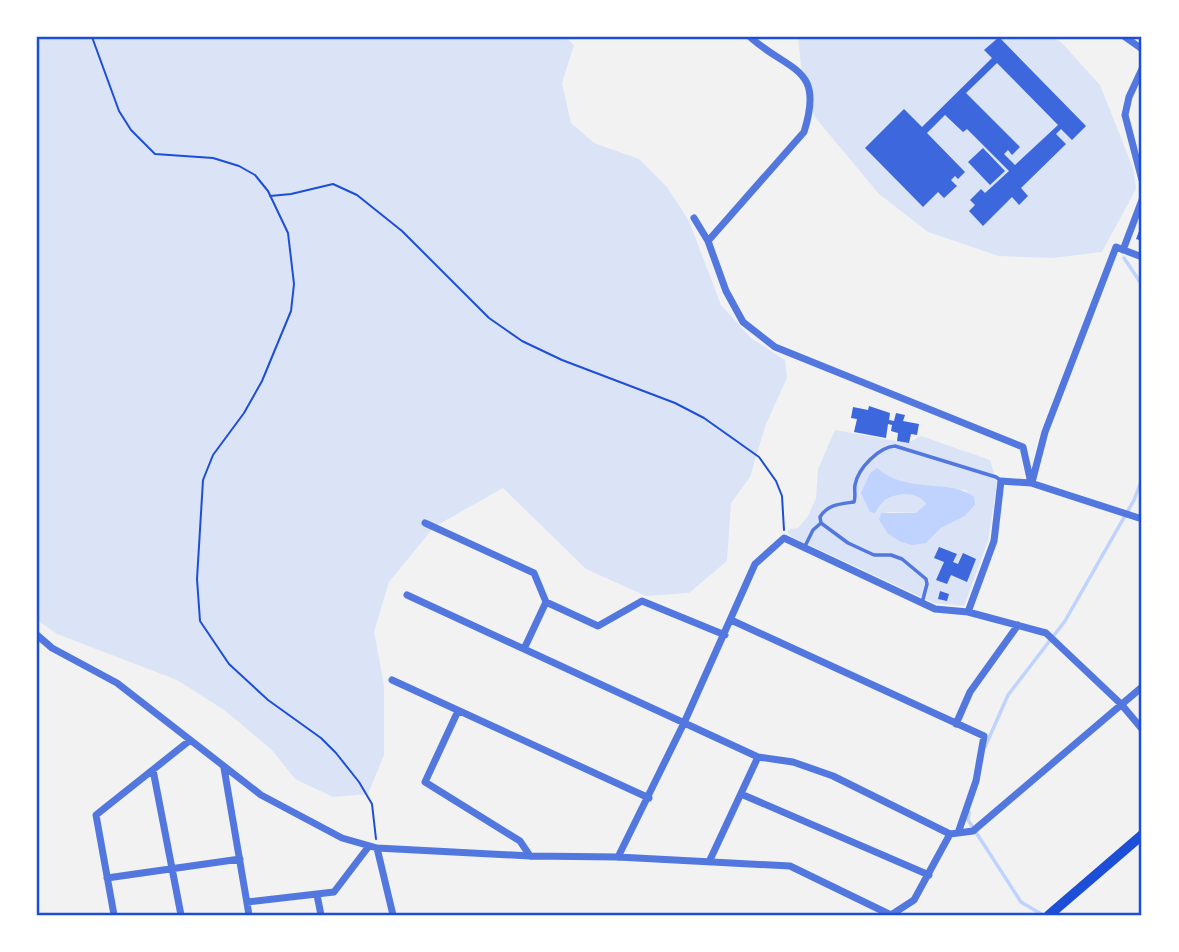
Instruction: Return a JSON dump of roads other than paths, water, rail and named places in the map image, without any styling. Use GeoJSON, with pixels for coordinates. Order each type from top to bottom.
{"type":"FeatureCollection","features":[{"type":"Feature","properties":{"kind":"main road"},"geometry":{"type":"LineString","coordinates":[[1049,915],[1142,835]]}},
{"type":"Feature","properties":{"kind":"street"},"geometry":{"type":"LineString","coordinates":[[708,241],[804,132],[811,110],[807,80],[796,69],[750,37]]}},
{"type":"Feature","properties":{"kind":"street"},"geometry":{"type":"LineString","coordinates":[[1125,37],[1142,48]]}},
{"type":"Feature","properties":{"kind":"street"},"geometry":{"type":"LineString","coordinates":[[1142,69],[1129,97],[1125,115],[1142,180]]}},
{"type":"Feature","properties":{"kind":"street"},"geometry":{"type":"LineString","coordinates":[[1123,250],[1142,200]]}},
{"type":"Feature","properties":{"kind":"street"},"geometry":{"type":"LineString","coordinates":[[694,218],[708,241],[726,291],[743,322],[775,347],[1023,447],[1031,483]]}},
{"type":"Feature","properties":{"kind":"street"},"geometry":{"type":"LineString","coordinates":[[1031,483],[1045,432],[1116,247],[1142,257]]}},
{"type":"Feature","properties":{"kind":"street"},"geometry":{"type":"LineString","coordinates":[[968,612],[994,541],[1001,481],[1031,483],[1142,519]]}},
{"type":"Feature","properties":{"kind":"street"},"geometry":{"type":"LineString","coordinates":[[425,523],[534,573],[546,602],[598,626],[642,601],[725,635]]}},
{"type":"Feature","properties":{"kind":"street"},"geometry":{"type":"LineString","coordinates":[[618,858],[732,620],[755,564],[784,538],[935,609],[968,612],[1046,633],[1121,704],[1142,729]]}},
{"type":"Feature","properties":{"kind":"street"},"geometry":{"type":"LineString","coordinates":[[407,595],[758,757],[793,762],[834,776],[954,833],[973,831],[1142,687]]}},
{"type":"Feature","properties":{"kind":"street"},"geometry":{"type":"LineString","coordinates":[[524,649],[546,602]]}},
{"type":"Feature","properties":{"kind":"street"},"geometry":{"type":"LineString","coordinates":[[37,635],[52,648],[117,683],[189,741],[272,802],[342,838],[373,847],[789,866],[891,915],[914,900],[954,833],[976,781],[984,736],[732,620]]}},
{"type":"Feature","properties":{"kind":"street"},"geometry":{"type":"LineString","coordinates":[[956,724],[970,692],[1018,625]]}},
{"type":"Feature","properties":{"kind":"street"},"geometry":{"type":"LineString","coordinates":[[392,680],[649,798]]}},
{"type":"Feature","properties":{"kind":"street"},"geometry":{"type":"LineString","coordinates":[[458,711],[425,782],[520,841],[530,856]]}},
{"type":"Feature","properties":{"kind":"street"},"geometry":{"type":"LineString","coordinates":[[114,915],[96,815],[189,741]]}},
{"type":"Feature","properties":{"kind":"street"},"geometry":{"type":"LineString","coordinates":[[709,862],[758,757]]}},
{"type":"Feature","properties":{"kind":"street"},"geometry":{"type":"LineString","coordinates":[[224,767],[249,915]]}},
{"type":"Feature","properties":{"kind":"street"},"geometry":{"type":"LineString","coordinates":[[153,770],[181,915]]}},
{"type":"Feature","properties":{"kind":"street"},"geometry":{"type":"LineString","coordinates":[[741,794],[929,875]]}},
{"type":"Feature","properties":{"kind":"street"},"geometry":{"type":"LineString","coordinates":[[247,902],[334,891],[373,847]]}},
{"type":"Feature","properties":{"kind":"street"},"geometry":{"type":"LineString","coordinates":[[373,847],[393,915]]}},
{"type":"Feature","properties":{"kind":"street"},"geometry":{"type":"LineString","coordinates":[[107,878],[240,859]]}},
{"type":"Feature","properties":{"kind":"street"},"geometry":{"type":"LineString","coordinates":[[317,895],[321,915]]}},
{"type":"Feature","properties":{"kind":"lane"},"geometry":{"type":"LineString","coordinates":[[922,603],[926,579],[902,559],[891,555],[874,555],[848,543],[821,523],[820,517],[825,509],[854,502],[855,484],[862,469],[885,447],[895,446],[996,477],[1001,481]]}},
{"type":"Feature","properties":{"kind":"lane"},"geometry":{"type":"LineString","coordinates":[[804,547],[813,530],[821,523]]}},
{"type":"Feature","properties":{"kind":"water"},"geometry":{"type":"Polygon","coordinates":[[[877,468],[902,481],[964,491],[974,497],[975,505],[965,516],[941,528],[926,543],[912,545],[901,542],[888,534],[879,520],[881,513],[916,513],[926,504],[914,495],[903,494],[887,499],[875,513],[870,512],[861,493],[870,473],[877,468]]]}},
{"type":"Feature","properties":{"kind":"waterway"},"geometry":{"type":"LineString","coordinates":[[1124,258],[1142,285]]}},
{"type":"Feature","properties":{"kind":"waterway"},"geometry":{"type":"LineString","coordinates":[[985,747],[1008,695],[1065,621],[1134,500],[1142,479]]}},
{"type":"Feature","properties":{"kind":"waterway"},"geometry":{"type":"LineString","coordinates":[[969,812],[968,820],[1021,902],[1043,915]]}}]}
